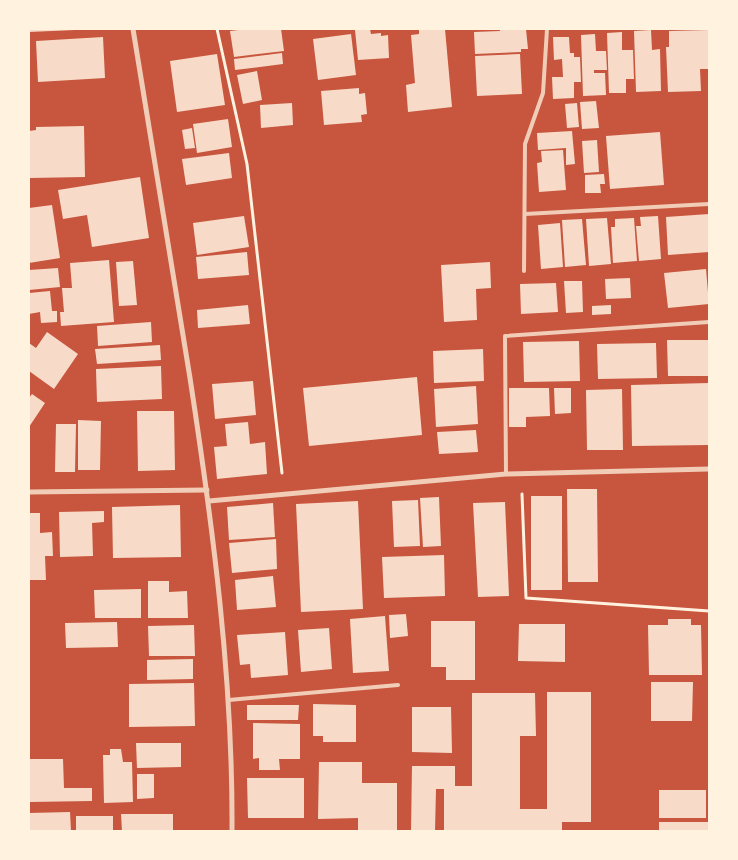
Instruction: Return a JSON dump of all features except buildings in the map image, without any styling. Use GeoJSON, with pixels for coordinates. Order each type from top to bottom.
{"type":"FeatureCollection","features":[{"type":"Feature","properties":{"kind":"street"},"geometry":{"type":"LineString","coordinates":[[133,29],[209,501],[229,700],[232,831]]}},
{"type":"Feature","properties":{"kind":"street"},"geometry":{"type":"LineString","coordinates":[[209,501],[506,474],[709,469]]}},
{"type":"Feature","properties":{"kind":"street"},"geometry":{"type":"LineString","coordinates":[[29,492],[207,490]]}},
{"type":"Feature","properties":{"kind":"lane"},"geometry":{"type":"LineString","coordinates":[[524,271],[525,144],[543,93],[546,29]]}},
{"type":"Feature","properties":{"kind":"lane"},"geometry":{"type":"LineString","coordinates":[[525,214],[709,204]]}},
{"type":"Feature","properties":{"kind":"lane"},"geometry":{"type":"LineString","coordinates":[[506,474],[506,336],[709,322]]}},
{"type":"Feature","properties":{"kind":"lane"},"geometry":{"type":"LineString","coordinates":[[229,700],[398,685]]}},
{"type":"Feature","properties":{"kind":"path"},"geometry":{"type":"LineString","coordinates":[[217,29],[246,164],[284,494]]}},
{"type":"Feature","properties":{"kind":"path"},"geometry":{"type":"LineString","coordinates":[[521,474],[526,598],[709,611]]}}]}
